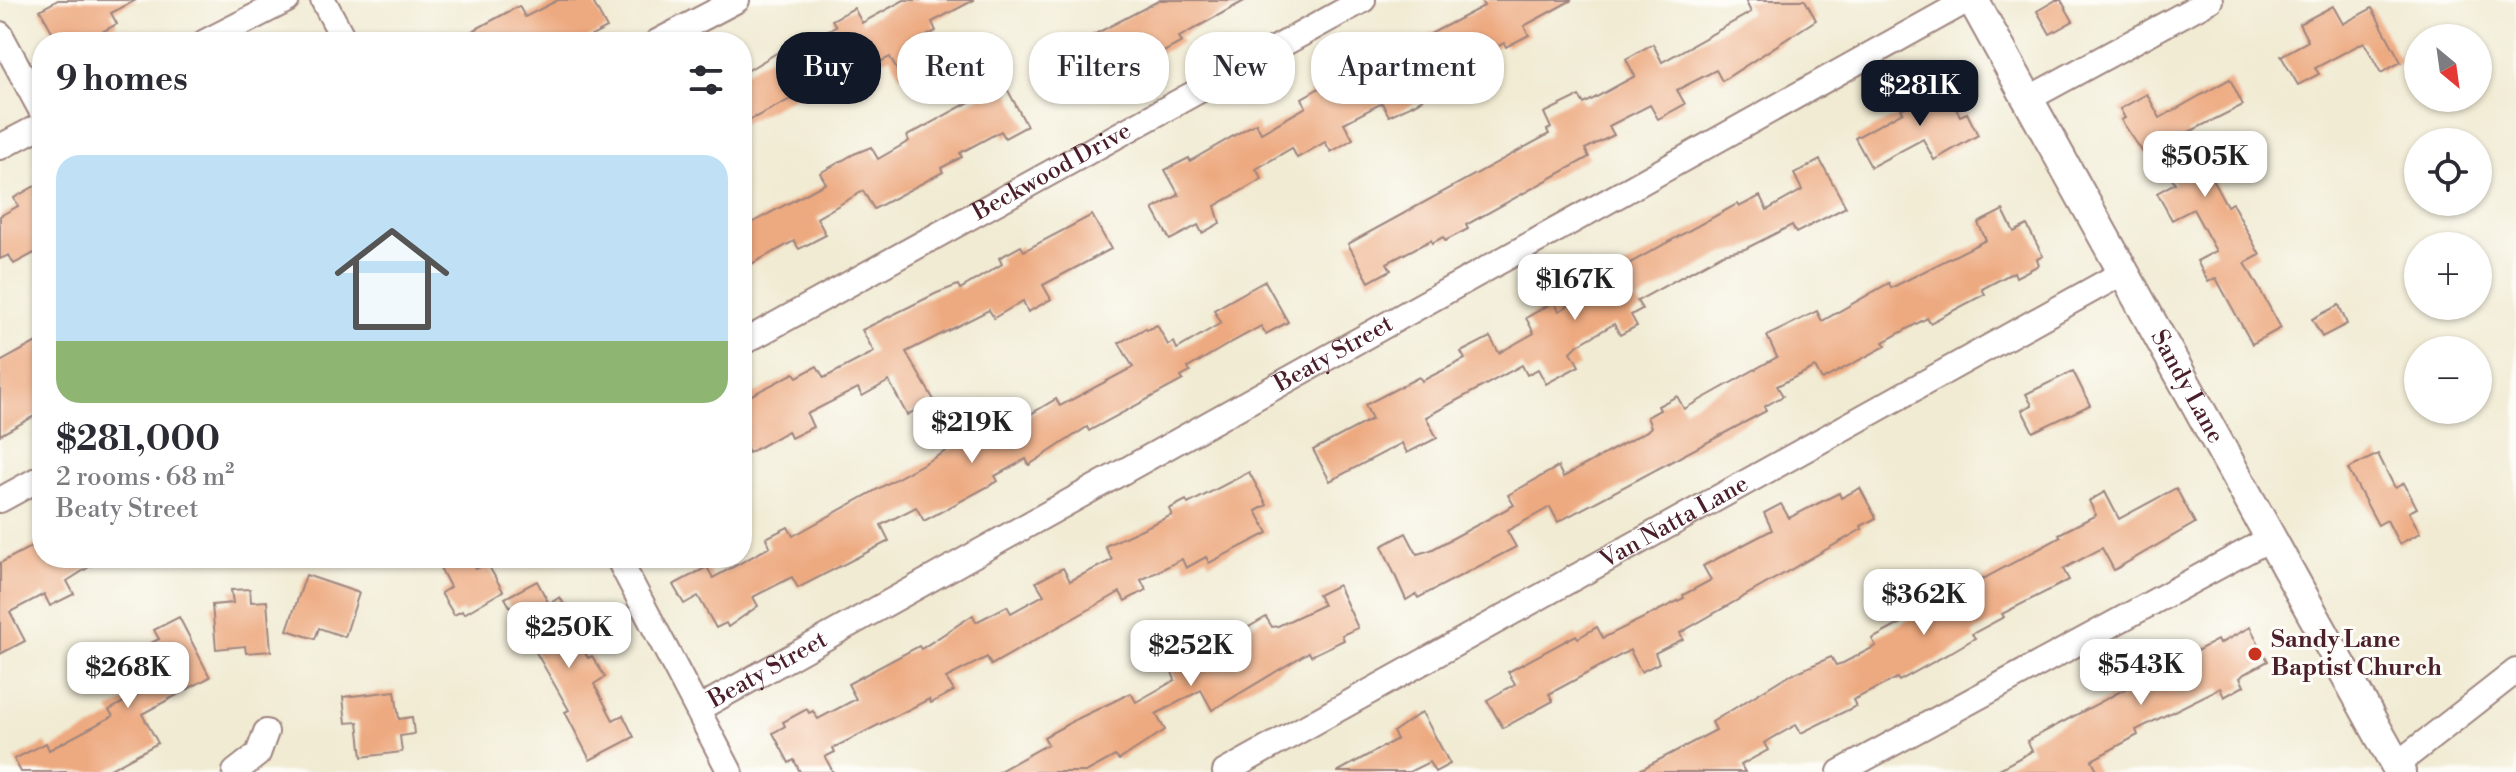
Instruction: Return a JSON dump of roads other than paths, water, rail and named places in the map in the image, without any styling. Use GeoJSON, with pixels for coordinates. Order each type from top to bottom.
{"type":"FeatureCollection","features":[{"type":"Feature","properties":{"kind":"street"},"geometry":{"type":"LineString","coordinates":[[225,32],[287,0]]}},
{"type":"Feature","properties":{"kind":"street"},"geometry":{"type":"LineString","coordinates":[[323,0],[340,32]]}},
{"type":"Feature","properties":{"kind":"street"},"geometry":{"type":"LineString","coordinates":[[676,32],[737,0]]}},
{"type":"Feature","properties":{"kind":"street","name":"Beckwood Drive"},"geometry":{"type":"LineString","coordinates":[[752,337],[1363,0]]}},
{"type":"Feature","properties":{"kind":"street","name":"Sandy Lane"},"geometry":{"type":"LineString","coordinates":[[1971,0],[2398,768]]}},
{"type":"Feature","properties":{"kind":"street","name":"Beaty Street"},"geometry":{"type":"LineString","coordinates":[[698,709],[1971,0]]}},
{"type":"Feature","properties":{"kind":"street"},"geometry":{"type":"LineString","coordinates":[[2028,99],[2210,0]]}},
{"type":"Feature","properties":{"kind":"street"},"geometry":{"type":"LineString","coordinates":[[0,34],[32,93]]}},
{"type":"Feature","properties":{"kind":"street"},"geometry":{"type":"LineString","coordinates":[[0,147],[32,130]]}},
{"type":"Feature","properties":{"kind":"street","name":"Van Natta Lane"},"geometry":{"type":"LineString","coordinates":[[1225,772],[2124,272]]}},
{"type":"Feature","properties":{"kind":"street"},"geometry":{"type":"LineString","coordinates":[[0,500],[32,482]]}},
{"type":"Feature","properties":{"kind":"street"},"geometry":{"type":"LineString","coordinates":[[1840,772],[2271,538]]}},
{"type":"Feature","properties":{"kind":"street"},"geometry":{"type":"LineString","coordinates":[[623,568],[730,772]]}},
{"type":"Feature","properties":{"kind":"street"},"geometry":{"type":"LineString","coordinates":[[2398,768],[2516,671]]}},
{"type":"Feature","properties":{"kind":"street"},"geometry":{"type":"LineString","coordinates":[[235,772],[258,754],[266,732]]}},
{"type":"Feature","properties":{"kind":"place","name":"Sandy Lane Baptist Church"},"geometry":{"type":"Point","coordinates":[2255,654]}}]}
